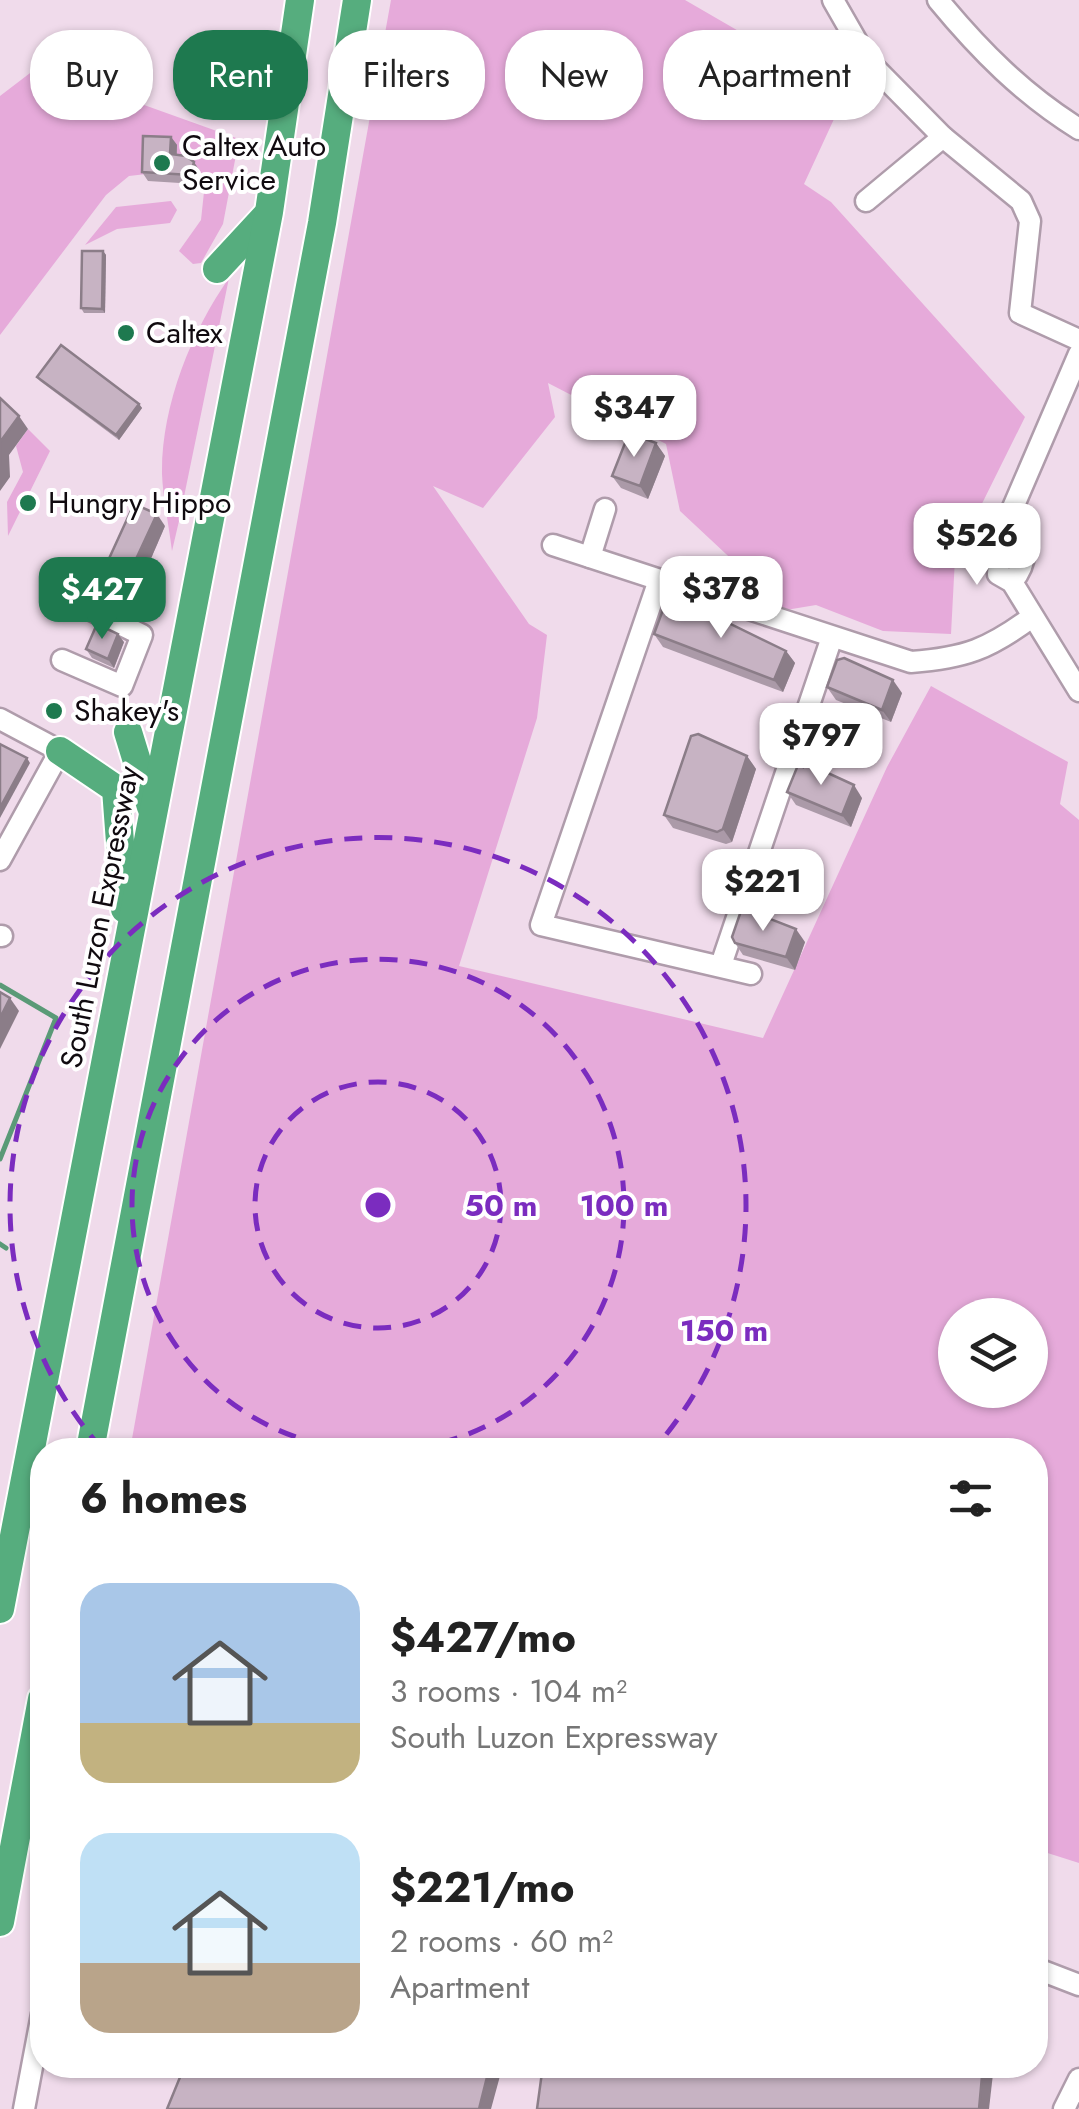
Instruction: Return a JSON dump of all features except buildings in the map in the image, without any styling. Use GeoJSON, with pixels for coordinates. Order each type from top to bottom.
{"type":"FeatureCollection","features":[{"type":"Feature","properties":{"kind":"highway","name":"South Luzon Expressway"},"geometry":{"type":"LineString","coordinates":[[33,1438],[269,212],[300,0]]}},
{"type":"Feature","properties":{"kind":"highway"},"geometry":{"type":"LineString","coordinates":[[92,1438],[322,222],[357,0]]}},
{"type":"Feature","properties":{"kind":"highway"},"geometry":{"type":"LineString","coordinates":[[217,269],[269,212]]}},
{"type":"Feature","properties":{"kind":"highway"},"geometry":{"type":"LineString","coordinates":[[128,732],[153,814]]}},
{"type":"Feature","properties":{"kind":"highway"},"geometry":{"type":"LineString","coordinates":[[60,750],[116,788],[128,948]]}},
{"type":"Feature","properties":{"kind":"highway","name":"South Luzon Expressway"},"geometry":{"type":"LineString","coordinates":[[0,1609],[30,1454]]}},
{"type":"Feature","properties":{"kind":"highway"},"geometry":{"type":"LineString","coordinates":[[0,1922],[30,1763]]}},
{"type":"Feature","properties":{"kind":"street"},"geometry":{"type":"LineString","coordinates":[[833,0],[868,61],[943,137],[1021,201],[1030,222],[1020,313],[1079,340]]}},
{"type":"Feature","properties":{"kind":"street"},"geometry":{"type":"LineString","coordinates":[[938,0],[982,54],[1042,106],[1079,129]]}},
{"type":"Feature","properties":{"kind":"street"},"geometry":{"type":"LineString","coordinates":[[866,201],[943,137]]}},
{"type":"Feature","properties":{"kind":"street"},"geometry":{"type":"LineString","coordinates":[[1079,354],[996,558],[998,574],[1012,582],[1079,691]]}},
{"type":"Feature","properties":{"kind":"street"},"geometry":{"type":"LineString","coordinates":[[590,557],[605,509]]}},
{"type":"Feature","properties":{"kind":"street"},"geometry":{"type":"LineString","coordinates":[[553,545],[911,662],[951,659],[992,646],[1032,616]]}},
{"type":"Feature","properties":{"kind":"street"},"geometry":{"type":"LineString","coordinates":[[659,580],[541,925],[751,974]]}},
{"type":"Feature","properties":{"kind":"street"},"geometry":{"type":"LineString","coordinates":[[62,660],[122,686],[142,636],[87,608]]}},
{"type":"Feature","properties":{"kind":"street"},"geometry":{"type":"LineString","coordinates":[[721,965],[832,637]]}},
{"type":"Feature","properties":{"kind":"street"},"geometry":{"type":"LineString","coordinates":[[0,719],[60,750],[0,860]]}},
{"type":"Feature","properties":{"kind":"street"},"geometry":{"type":"LineString","coordinates":[[1048,1973],[1079,1985]]}},
{"type":"Feature","properties":{"kind":"street"},"geometry":{"type":"LineString","coordinates":[[24,2109],[30,2077]]}},
{"type":"Feature","properties":{"kind":"street"},"geometry":{"type":"LineString","coordinates":[[1064,2109],[1079,2079]]}},
{"type":"Feature","properties":{"kind":"shaded area"},"geometry":{"type":"Polygon","coordinates":[[[391,0],[685,0],[737,30],[663,30],[663,120],[834,120],[804,184],[831,202],[1025,417],[955,558],[951,634],[883,631],[816,605],[786,610],[680,511],[666,444],[548,383],[555,417],[483,508],[433,486],[529,624],[547,635],[537,718],[459,966],[763,1038],[887,767],[931,686],[1068,762],[1060,804],[1079,820],[1079,1863],[1048,1853],[1048,1438],[132,1438],[369,120],[485,120],[485,30],[386,30],[391,0]]]}},
{"type":"Feature","properties":{"kind":"shaded area"},"geometry":{"type":"Polygon","coordinates":[[[30,73],[30,120],[153,120],[153,108],[173,115],[173,120],[186,120],[239,139],[223,224],[201,263],[193,264],[179,251],[201,220],[204,192],[196,184],[198,168],[129,176],[106,195],[0,335],[0,96],[30,73]]]}},
{"type":"Feature","properties":{"kind":"shaded area"},"geometry":{"type":"Polygon","coordinates":[[[171,201],[177,210],[170,223],[117,229],[85,245],[116,207],[171,201]]]}},
{"type":"Feature","properties":{"kind":"shaded area"},"geometry":{"type":"Polygon","coordinates":[[[229,278],[172,551],[162,474],[167,423],[191,346],[229,278]]]}},
{"type":"Feature","properties":{"kind":"shaded area"},"geometry":{"type":"Polygon","coordinates":[[[28,429],[50,451],[8,536],[7,502],[23,472],[16,446],[28,429]]]}},
{"type":"Feature","properties":{"kind":"waterway"},"geometry":{"type":"LineString","coordinates":[[0,985],[56,1018],[0,1159]]}},
{"type":"Feature","properties":{"kind":"waterway"},"geometry":{"type":"LineString","coordinates":[[0,1244],[6,1248]]}},
{"type":"Feature","properties":{"kind":"place","name":"Caltex Auto Service"},"geometry":{"type":"Point","coordinates":[162,163]}},
{"type":"Feature","properties":{"kind":"place","name":"Caltex"},"geometry":{"type":"Point","coordinates":[126,333]}},
{"type":"Feature","properties":{"kind":"place","name":"Hungry Hippo"},"geometry":{"type":"Point","coordinates":[28,503]}},
{"type":"Feature","properties":{"kind":"place","name":"Shakey's"},"geometry":{"type":"Point","coordinates":[54,711]}}]}
